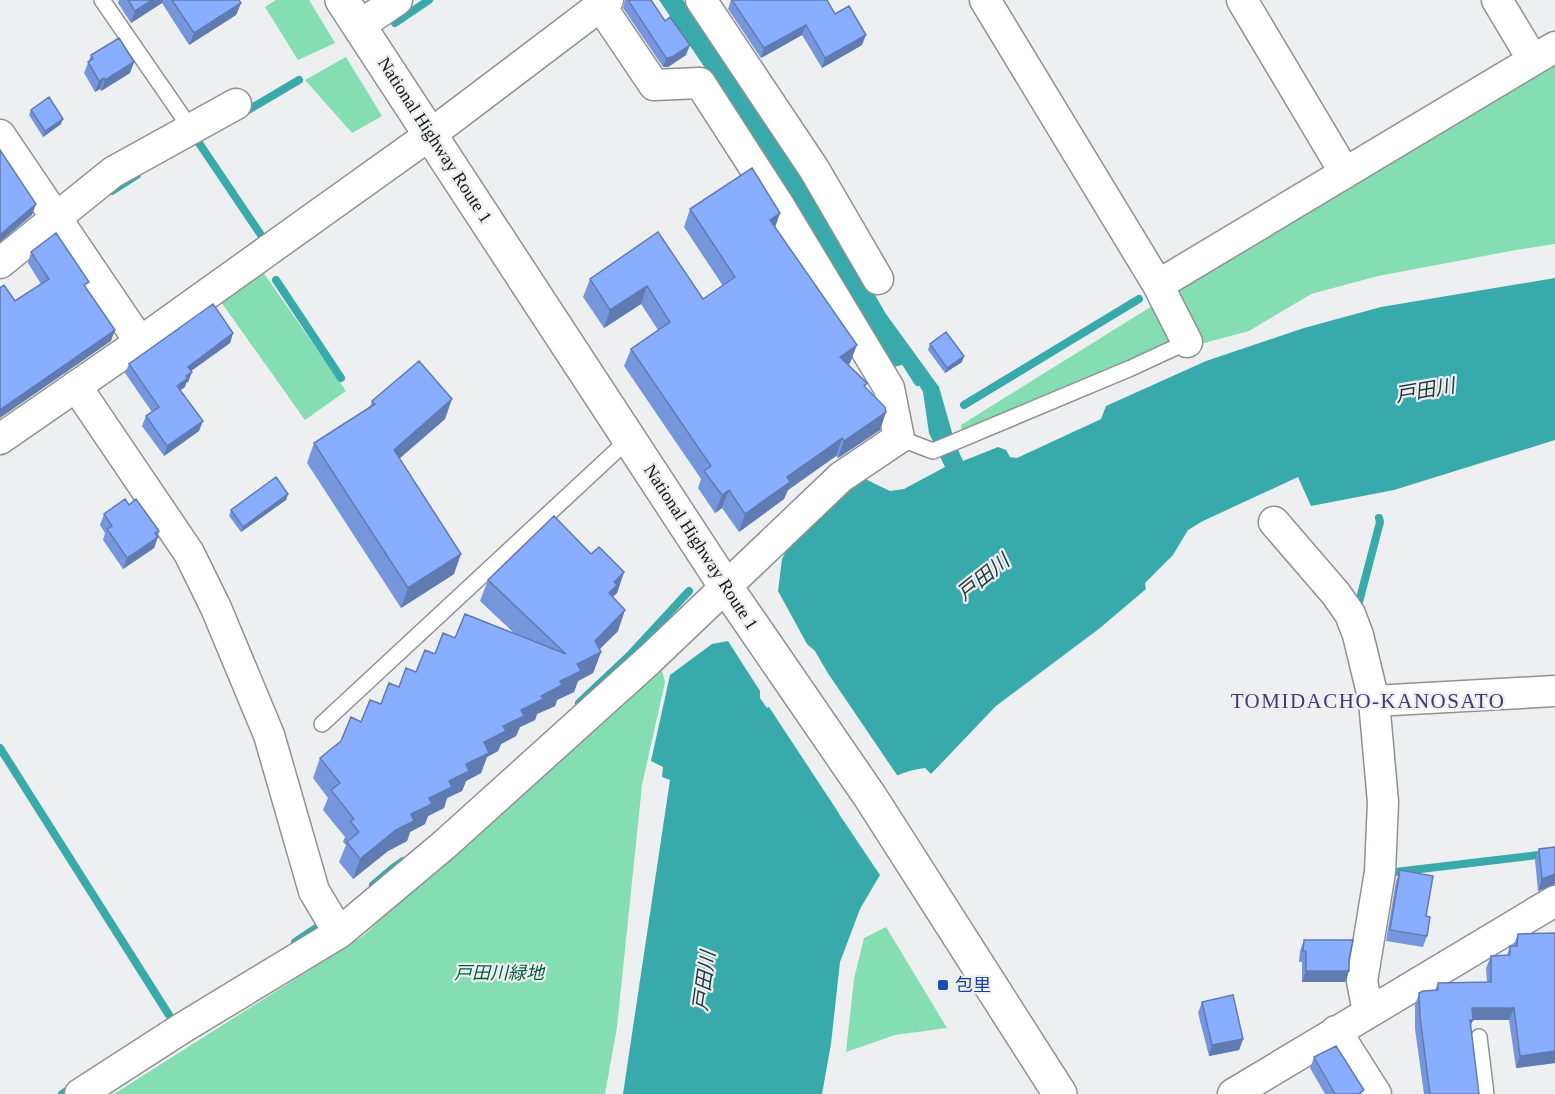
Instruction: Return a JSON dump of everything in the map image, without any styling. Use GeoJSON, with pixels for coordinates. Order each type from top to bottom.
{"type":"FeatureCollection","features":[{"type":"Feature","properties":{"kind":"highway","name":"National Highway Route 1"},"geometry":{"type":"LineString","coordinates":[[350,13],[726,587],[871,798],[1060,1094]]}},
{"type":"Feature","properties":{"kind":"street"},"geometry":{"type":"LineString","coordinates":[[350,13],[397,0]]}},
{"type":"Feature","properties":{"kind":"street"},"geometry":{"type":"LineString","coordinates":[[700,0],[814,169],[878,279]]}},
{"type":"Feature","properties":{"kind":"street"},"geometry":{"type":"LineString","coordinates":[[985,0],[1158,285],[1187,342]]}},
{"type":"Feature","properties":{"kind":"street"},"geometry":{"type":"LineString","coordinates":[[1242,0],[1346,173]]}},
{"type":"Feature","properties":{"kind":"street"},"geometry":{"type":"LineString","coordinates":[[1158,285],[1544,54],[1497,0]]}},
{"type":"Feature","properties":{"kind":"street"},"geometry":{"type":"LineString","coordinates":[[0,439],[431,134],[603,2],[654,85],[700,83],[780,207],[889,388],[899,438],[842,477],[649,660],[444,845],[339,933],[184,1027],[80,1094]]}},
{"type":"Feature","properties":{"kind":"street"},"geometry":{"type":"LineString","coordinates":[[0,263],[113,172],[236,104]]}},
{"type":"Feature","properties":{"kind":"street"},"geometry":{"type":"LineString","coordinates":[[0,135],[140,342]]}},
{"type":"Feature","properties":{"kind":"street"},"geometry":{"type":"LineString","coordinates":[[76,386],[189,554],[216,608],[269,735],[314,891],[339,933]]}},
{"type":"Feature","properties":{"kind":"street"},"geometry":{"type":"LineString","coordinates":[[1274,522],[1336,594],[1350,614],[1358,635],[1374,701],[1383,802],[1380,872],[1362,981],[1368,1012]]}},
{"type":"Feature","properties":{"kind":"street"},"geometry":{"type":"LineString","coordinates":[[1374,701],[1555,691]]}},
{"type":"Feature","properties":{"kind":"street"},"geometry":{"type":"LineString","coordinates":[[1233,1094],[1555,901]]}},
{"type":"Feature","properties":{"kind":"street"},"geometry":{"type":"LineString","coordinates":[[1336,1031],[1376,1094]]}},
{"type":"Feature","properties":{"kind":"lane"},"geometry":{"type":"LineString","coordinates":[[102,0],[191,129]]}},
{"type":"Feature","properties":{"kind":"lane"},"geometry":{"type":"LineString","coordinates":[[899,438],[933,451],[1131,368],[1187,342]]}},
{"type":"Feature","properties":{"kind":"lane"},"geometry":{"type":"LineString","coordinates":[[322,724],[630,439]]}},
{"type":"Feature","properties":{"kind":"lane"},"geometry":{"type":"LineString","coordinates":[[1479,1037],[1486,1094]]}},
{"type":"Feature","properties":{"kind":"green space"},"geometry":{"type":"Polygon","coordinates":[[[276,0],[309,0],[335,43],[298,60],[265,7],[276,0]]]}},
{"type":"Feature","properties":{"kind":"green space"},"geometry":{"type":"Polygon","coordinates":[[[346,57],[382,116],[352,133],[305,80],[346,57]]]}},
{"type":"Feature","properties":{"kind":"green space"},"geometry":{"type":"Polygon","coordinates":[[[1555,62],[1555,244],[1378,276],[1311,294],[1249,331],[1197,345],[1134,376],[964,445],[961,425],[1173,293],[1555,62]]]}},
{"type":"Feature","properties":{"kind":"green space"},"geometry":{"type":"Polygon","coordinates":[[[263,272],[346,391],[305,420],[221,302],[263,272]]]}},
{"type":"Feature","properties":{"kind":"green space","name":"戸田川緑地"},"geometry":{"type":"Polygon","coordinates":[[[659,659],[665,682],[642,785],[617,1027],[605,1094],[114,1094],[363,936],[659,659]]]}},
{"type":"Feature","properties":{"kind":"green space"},"geometry":{"type":"Polygon","coordinates":[[[886,927],[947,1028],[895,1035],[846,1052],[854,979],[864,938],[886,927]]]}},
{"type":"Feature","properties":{"kind":"water","name":"戸田川"},"geometry":{"type":"Polygon","coordinates":[[[659,0],[683,0],[802,169],[886,314],[939,387],[955,443],[963,461],[998,447],[1006,450],[1010,457],[1017,458],[1101,419],[1106,406],[1206,361],[1304,328],[1381,307],[1555,278],[1555,440],[1394,490],[1311,506],[1298,477],[1203,521],[1188,530],[1173,555],[1145,583],[1146,589],[1100,628],[996,706],[931,774],[925,768],[903,773],[878,784],[846,806],[839,814],[880,875],[860,909],[840,962],[831,1044],[822,1094],[623,1094],[670,780],[662,777],[663,767],[651,761],[670,675],[712,644],[728,641],[760,691],[760,698],[767,708],[826,670],[815,651],[807,644],[778,591],[782,559],[788,547],[846,488],[863,478],[890,491],[904,489],[945,467],[929,433],[923,392],[907,364],[893,367],[778,176],[659,0]]]}},
{"type":"Feature","properties":{"kind":"pier"},"geometry":{"type":"Polygon","coordinates":[[[823,666],[899,778],[848,807],[842,818],[767,704],[823,669],[823,666]]]}},
{"type":"Feature","properties":{"kind":"building"},"geometry":{"type":"Polygon","coordinates":[[[128,0],[152,0],[135,11],[128,0]]]}},
{"type":"Feature","properties":{"kind":"building"},"geometry":{"type":"Polygon","coordinates":[[[172,0],[239,0],[241,3],[194,33],[172,0]]]}},
{"type":"Feature","properties":{"kind":"building"},"geometry":{"type":"Polygon","coordinates":[[[628,0],[651,0],[665,21],[670,17],[690,45],[672,57],[666,58],[628,0]]]}},
{"type":"Feature","properties":{"kind":"building"},"geometry":{"type":"Polygon","coordinates":[[[732,0],[827,0],[835,14],[849,6],[866,35],[825,58],[806,25],[764,48],[732,0]]]}},
{"type":"Feature","properties":{"kind":"building"},"geometry":{"type":"Polygon","coordinates":[[[119,38],[134,62],[105,80],[104,78],[99,81],[88,62],[93,59],[91,55],[119,38]]]}},
{"type":"Feature","properties":{"kind":"building"},"geometry":{"type":"Polygon","coordinates":[[[49,97],[63,119],[45,131],[31,110],[49,97]]]}},
{"type":"Feature","properties":{"kind":"building"},"geometry":{"type":"Polygon","coordinates":[[[0,150],[36,204],[0,235],[0,150]]]}},
{"type":"Feature","properties":{"kind":"building"},"geometry":{"type":"Polygon","coordinates":[[[752,168],[780,213],[770,220],[857,345],[840,357],[867,383],[864,386],[885,407],[886,412],[844,441],[842,438],[787,477],[790,482],[745,514],[729,490],[722,495],[704,471],[711,466],[631,349],[670,322],[647,286],[610,310],[590,279],[658,232],[703,299],[735,277],[690,209],[752,168]]]}},
{"type":"Feature","properties":{"kind":"building"},"geometry":{"type":"Polygon","coordinates":[[[56,233],[89,282],[84,285],[115,330],[0,410],[0,288],[4,285],[15,301],[49,279],[31,252],[56,233]]]}},
{"type":"Feature","properties":{"kind":"building"},"geometry":{"type":"Polygon","coordinates":[[[213,304],[233,333],[188,367],[192,372],[177,386],[203,421],[167,446],[146,416],[159,407],[129,364],[213,304]]]}},
{"type":"Feature","properties":{"kind":"building"},"geometry":{"type":"Polygon","coordinates":[[[946,332],[964,356],[947,368],[930,344],[946,332]]]}},
{"type":"Feature","properties":{"kind":"building"},"geometry":{"type":"Polygon","coordinates":[[[419,361],[452,399],[394,450],[461,554],[408,588],[314,443],[375,404],[372,401],[419,361]]]}},
{"type":"Feature","properties":{"kind":"building"},"geometry":{"type":"Polygon","coordinates":[[[276,477],[288,494],[243,527],[231,510],[276,477]]]}},
{"type":"Feature","properties":{"kind":"building"},"geometry":{"type":"Polygon","coordinates":[[[125,499],[129,505],[136,499],[159,531],[155,533],[158,537],[127,558],[107,529],[112,526],[104,514],[125,499]]]}},
{"type":"Feature","properties":{"kind":"building"},"geometry":{"type":"Polygon","coordinates":[[[554,516],[591,554],[599,547],[624,572],[614,582],[617,585],[609,593],[625,610],[595,641],[601,652],[577,664],[581,671],[560,681],[562,685],[541,696],[543,699],[521,710],[524,716],[503,726],[506,731],[484,742],[489,753],[466,764],[469,771],[449,781],[452,787],[429,798],[432,804],[411,814],[414,821],[396,830],[360,859],[347,842],[359,832],[350,821],[354,819],[331,790],[340,783],[320,758],[341,741],[351,717],[361,722],[370,700],[381,704],[389,683],[399,687],[406,668],[416,672],[425,650],[435,654],[443,633],[455,638],[465,614],[566,654],[488,580],[554,516]]]}},
{"type":"Feature","properties":{"kind":"building"},"geometry":{"type":"Polygon","coordinates":[[[1555,847],[1555,874],[1542,879],[1539,849],[1555,847]]]}},
{"type":"Feature","properties":{"kind":"building"},"geometry":{"type":"Polygon","coordinates":[[[1400,870],[1433,876],[1426,916],[1430,917],[1427,936],[1390,930],[1400,870]]]}},
{"type":"Feature","properties":{"kind":"building"},"geometry":{"type":"Polygon","coordinates":[[[1555,933],[1555,1051],[1520,1056],[1514,1008],[1472,1008],[1473,1020],[1470,1020],[1479,1094],[1430,1094],[1419,993],[1438,990],[1438,983],[1491,982],[1491,956],[1510,955],[1510,946],[1517,946],[1518,934],[1555,933]]]}},
{"type":"Feature","properties":{"kind":"building"},"geometry":{"type":"Polygon","coordinates":[[[1304,940],[1353,940],[1349,971],[1306,971],[1304,940]]]}},
{"type":"Feature","properties":{"kind":"building"},"geometry":{"type":"Polygon","coordinates":[[[1233,995],[1243,1039],[1212,1045],[1202,1002],[1233,995]]]}},
{"type":"Feature","properties":{"kind":"building"},"geometry":{"type":"Polygon","coordinates":[[[1336,1046],[1364,1090],[1358,1094],[1335,1094],[1314,1057],[1336,1046]]]}},
{"type":"Feature","properties":{"kind":"waterway"},"geometry":{"type":"LineString","coordinates":[[395,23],[429,0]]}},
{"type":"Feature","properties":{"kind":"waterway"},"geometry":{"type":"LineString","coordinates":[[243,113],[299,80]]}},
{"type":"Feature","properties":{"kind":"waterway"},"geometry":{"type":"LineString","coordinates":[[197,140],[263,238]]}},
{"type":"Feature","properties":{"kind":"waterway"},"geometry":{"type":"LineString","coordinates":[[112,191],[137,175]]}},
{"type":"Feature","properties":{"kind":"waterway"},"geometry":{"type":"LineString","coordinates":[[276,280],[341,378]]}},
{"type":"Feature","properties":{"kind":"waterway"},"geometry":{"type":"LineString","coordinates":[[964,405],[1139,299]]}},
{"type":"Feature","properties":{"kind":"waterway"},"geometry":{"type":"LineString","coordinates":[[902,357],[918,382]]}},
{"type":"Feature","properties":{"kind":"waterway"},"geometry":{"type":"LineString","coordinates":[[1359,610],[1358,606],[1380,522],[1379,518]]}},
{"type":"Feature","properties":{"kind":"waterway"},"geometry":{"type":"LineString","coordinates":[[579,703],[629,656],[689,591]]}},
{"type":"Feature","properties":{"kind":"waterway"},"geometry":{"type":"LineString","coordinates":[[0,748],[169,1015]]}},
{"type":"Feature","properties":{"kind":"waterway"},"geometry":{"type":"LineString","coordinates":[[1387,873],[1555,853]]}},
{"type":"Feature","properties":{"kind":"waterway"},"geometry":{"type":"LineString","coordinates":[[373,885],[403,861]]}},
{"type":"Feature","properties":{"kind":"waterway"},"geometry":{"type":"LineString","coordinates":[[295,942],[316,928]]}},
{"type":"Feature","properties":{"kind":"waterway"},"geometry":{"type":"LineString","coordinates":[[62,1094],[74,1086]]}},
{"type":"Feature","properties":{"kind":"place","name":"包里"},"geometry":{"type":"Point","coordinates":[943,985]}},
{"type":"Feature","properties":{"kind":"district","name":"TOMIDACHO-KANOSATO"},"geometry":{"type":"Point","coordinates":[1368,701]}}]}
